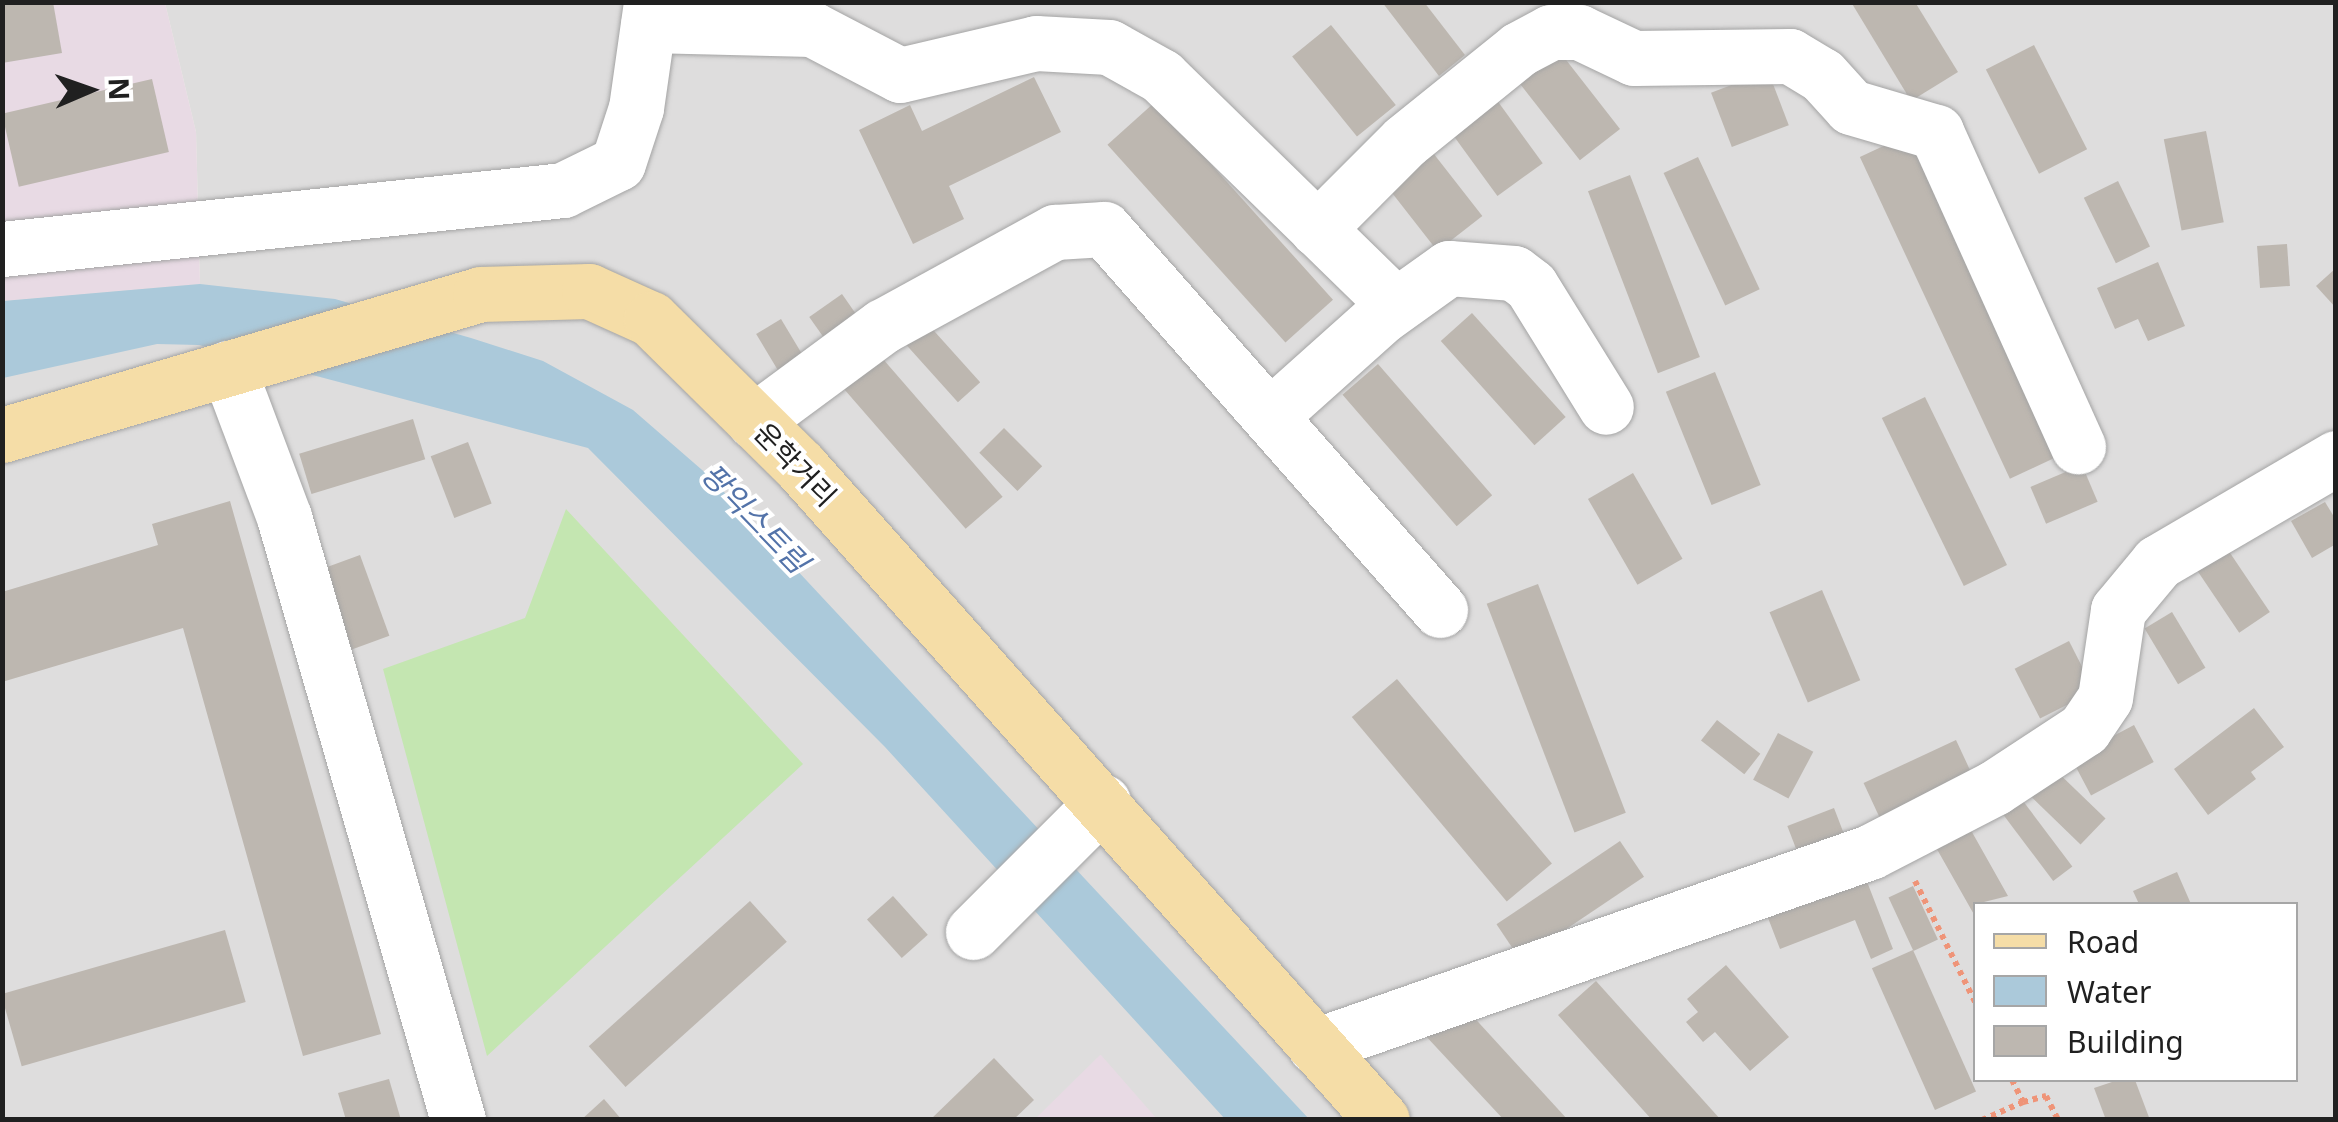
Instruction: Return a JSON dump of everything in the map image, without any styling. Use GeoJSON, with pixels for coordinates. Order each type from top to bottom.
{"type":"FeatureCollection","features":[{"type":"Feature","properties":{"kind":"main road","name":"운학거리"},"geometry":{"type":"LineString","coordinates":[[2,434],[480,294],[589,291],[651,320],[754,421],[1090,817],[1315,1046],[1382,1120]]}},
{"type":"Feature","properties":{"kind":"street"},"geometry":{"type":"LineString","coordinates":[[2,249],[563,190],[618,162],[636,108],[649,14],[812,28],[900,75],[1036,43],[1109,47],[1162,76],[1396,305]]}},
{"type":"Feature","properties":{"kind":"street"},"geometry":{"type":"LineString","coordinates":[[1317,228],[1405,142],[1519,49],[1551,32],[1579,32],[1607,24],[1634,58],[1790,56],[1822,76],[1850,106],[1936,132],[2078,446]]}},
{"type":"Feature","properties":{"kind":"street"},"geometry":{"type":"LineString","coordinates":[[754,421],[883,326],[1055,232],[1087,226],[1104,229],[1440,610]]}},
{"type":"Feature","properties":{"kind":"street"},"geometry":{"type":"LineString","coordinates":[[1271,415],[1396,305],[1448,268],[1514,273],[1530,286],[1606,407]]}},
{"type":"Feature","properties":{"kind":"street"},"geometry":{"type":"LineString","coordinates":[[240,364],[458,1120]]}},
{"type":"Feature","properties":{"kind":"street"},"geometry":{"type":"LineString","coordinates":[[1315,1046],[1894,839],[1994,788],[2084,729],[2105,698],[2118,610],[2158,562],[2336,458]]}},
{"type":"Feature","properties":{"kind":"street"},"geometry":{"type":"LineString","coordinates":[[985,921],[1090,817]]}},
{"type":"Feature","properties":{"kind":"path"},"geometry":{"type":"LineString","coordinates":[[1894,839],[1973,998]]}},
{"type":"Feature","properties":{"kind":"path"},"geometry":{"type":"LineString","coordinates":[[2013,1082],[2023,1102]]}},
{"type":"Feature","properties":{"kind":"path"},"geometry":{"type":"LineString","coordinates":[[1982,1120],[2046,1096],[2058,1120]]}},
{"type":"Feature","properties":{"kind":"shaded area"},"geometry":{"type":"Polygon","coordinates":[[[3,3],[165,3],[196,132],[200,284],[3,301],[3,3]]]}},
{"type":"Feature","properties":{"kind":"shaded area"},"geometry":{"type":"Polygon","coordinates":[[[165,3],[2335,3],[2335,1119],[3,1120],[3,301],[200,283],[196,132],[165,3]]]}},
{"type":"Feature","properties":{"kind":"shaded area"},"geometry":{"type":"Polygon","coordinates":[[[1100,1055],[1157,1119],[1035,1119],[1100,1055]]]}},
{"type":"Feature","properties":{"kind":"green space"},"geometry":{"type":"Polygon","coordinates":[[[566,509],[803,764],[487,1056],[383,669],[525,618],[566,509]]]}},
{"type":"Feature","properties":{"kind":"water"},"geometry":{"type":"Polygon","coordinates":[[[200,284],[335,299],[471,338],[543,361],[633,410],[709,476],[1309,1119],[1225,1119],[885,747],[588,448],[199,345],[157,344],[3,378],[3,301],[200,284]]]}},
{"type":"Feature","properties":{"kind":"building"},"geometry":{"type":"Polygon","coordinates":[[[2,2],[53,2],[62,53],[2,63],[2,2]]]}},
{"type":"Feature","properties":{"kind":"building"},"geometry":{"type":"Polygon","coordinates":[[[1382,2],[1424,2],[1465,55],[1439,76],[1382,2]]]}},
{"type":"Feature","properties":{"kind":"building"},"geometry":{"type":"Polygon","coordinates":[[[1851,2],[1915,2],[1958,72],[1911,101],[1851,2]]]}},
{"type":"Feature","properties":{"kind":"building"},"geometry":{"type":"Polygon","coordinates":[[[1331,25],[1396,105],[1357,137],[1292,56],[1331,25]]]}},
{"type":"Feature","properties":{"kind":"building"},"geometry":{"type":"Polygon","coordinates":[[[2034,45],[2087,149],[2039,174],[1986,70],[2034,45]]]}},
{"type":"Feature","properties":{"kind":"building"},"geometry":{"type":"Polygon","coordinates":[[[1556,47],[1620,129],[1580,160],[1516,78],[1556,47]]]}},
{"type":"Feature","properties":{"kind":"building"},"geometry":{"type":"Polygon","coordinates":[[[1768,71],[1789,125],[1732,147],[1711,93],[1768,71]]]}},
{"type":"Feature","properties":{"kind":"building"},"geometry":{"type":"Polygon","coordinates":[[[1034,77],[1061,132],[949,186],[964,219],[913,244],[859,130],[910,105],[922,131],[1034,77]]]}},
{"type":"Feature","properties":{"kind":"building"},"geometry":{"type":"Polygon","coordinates":[[[152,79],[169,152],[19,187],[2,114],[152,79]]]}},
{"type":"Feature","properties":{"kind":"building"},"geometry":{"type":"Polygon","coordinates":[[[1491,92],[1543,163],[1497,196],[1446,125],[1491,92]]]}},
{"type":"Feature","properties":{"kind":"building"},"geometry":{"type":"Polygon","coordinates":[[[1155,102],[1333,300],[1285,343],[1107,145],[1155,102]]]}},
{"type":"Feature","properties":{"kind":"building"},"geometry":{"type":"Polygon","coordinates":[[[2206,131],[2224,222],[2182,230],[2164,139],[2206,131]]]}},
{"type":"Feature","properties":{"kind":"building"},"geometry":{"type":"Polygon","coordinates":[[[1907,135],[2057,457],[2010,479],[1860,157],[1907,135]]]}},
{"type":"Feature","properties":{"kind":"building"},"geometry":{"type":"Polygon","coordinates":[[[1430,149],[1482,216],[1437,251],[1385,184],[1430,149]]]}},
{"type":"Feature","properties":{"kind":"building"},"geometry":{"type":"Polygon","coordinates":[[[1698,157],[1760,289],[1725,305],[1664,173],[1698,157]]]}},
{"type":"Feature","properties":{"kind":"building"},"geometry":{"type":"Polygon","coordinates":[[[1630,175],[1700,357],[1658,373],[1588,191],[1630,175]]]}},
{"type":"Feature","properties":{"kind":"building"},"geometry":{"type":"Polygon","coordinates":[[[2118,181],[2150,247],[2116,263],[2084,198],[2118,181]]]}},
{"type":"Feature","properties":{"kind":"building"},"geometry":{"type":"Polygon","coordinates":[[[2287,244],[2290,286],[2260,288],[2257,246],[2287,244]]]}},
{"type":"Feature","properties":{"kind":"building"},"geometry":{"type":"Polygon","coordinates":[[[2158,262],[2185,326],[2148,341],[2138,319],[2115,329],[2097,288],[2158,262]]]}},
{"type":"Feature","properties":{"kind":"building"},"geometry":{"type":"Polygon","coordinates":[[[2336,268],[2336,308],[2316,286],[2336,268]]]}},
{"type":"Feature","properties":{"kind":"building"},"geometry":{"type":"Polygon","coordinates":[[[842,294],[856,314],[823,337],[809,317],[842,294]]]}},
{"type":"Feature","properties":{"kind":"building"},"geometry":{"type":"Polygon","coordinates":[[[1472,313],[1566,417],[1534,445],[1441,341],[1472,313]]]}},
{"type":"Feature","properties":{"kind":"building"},"geometry":{"type":"Polygon","coordinates":[[[781,319],[803,355],[778,370],[756,334],[781,319]]]}},
{"type":"Feature","properties":{"kind":"building"},"geometry":{"type":"Polygon","coordinates":[[[926,322],[980,382],[958,402],[904,342],[926,322]]]}},
{"type":"Feature","properties":{"kind":"building"},"geometry":{"type":"Polygon","coordinates":[[[876,351],[1003,497],[966,529],[839,383],[876,351]]]}},
{"type":"Feature","properties":{"kind":"building"},"geometry":{"type":"Polygon","coordinates":[[[1378,364],[1492,495],[1457,526],[1343,395],[1378,364]]]}},
{"type":"Feature","properties":{"kind":"building"},"geometry":{"type":"Polygon","coordinates":[[[1715,372],[1761,485],[1712,505],[1666,392],[1715,372]]]}},
{"type":"Feature","properties":{"kind":"building"},"geometry":{"type":"Polygon","coordinates":[[[1925,397],[2007,565],[1964,586],[1882,418],[1925,397]]]}},
{"type":"Feature","properties":{"kind":"building"},"geometry":{"type":"Polygon","coordinates":[[[413,419],[425,459],[311,494],[299,454],[413,419]]]}},
{"type":"Feature","properties":{"kind":"building"},"geometry":{"type":"Polygon","coordinates":[[[1004,428],[1042,466],[1017,491],[979,453],[1004,428]]]}},
{"type":"Feature","properties":{"kind":"building"},"geometry":{"type":"Polygon","coordinates":[[[468,442],[492,504],[454,518],[431,456],[468,442]]]}},
{"type":"Feature","properties":{"kind":"building"},"geometry":{"type":"Polygon","coordinates":[[[2082,465],[2098,502],[2046,524],[2030,487],[2082,465]]]}},
{"type":"Feature","properties":{"kind":"building"},"geometry":{"type":"Polygon","coordinates":[[[1633,473],[1682,559],[1637,585],[1588,499],[1633,473]]]}},
{"type":"Feature","properties":{"kind":"building"},"geometry":{"type":"Polygon","coordinates":[[[230,501],[381,1034],[303,1056],[183,628],[2,682],[2,592],[158,545],[152,524],[230,501]]]}},
{"type":"Feature","properties":{"kind":"building"},"geometry":{"type":"Polygon","coordinates":[[[2325,502],[2336,520],[2336,544],[2312,558],[2291,521],[2325,502]]]}},
{"type":"Feature","properties":{"kind":"building"},"geometry":{"type":"Polygon","coordinates":[[[2224,544],[2270,612],[2239,633],[2193,565],[2224,544]]]}},
{"type":"Feature","properties":{"kind":"building"},"geometry":{"type":"Polygon","coordinates":[[[360,555],[389,636],[352,649],[322,569],[360,555]]]}},
{"type":"Feature","properties":{"kind":"building"},"geometry":{"type":"Polygon","coordinates":[[[1538,584],[1626,813],[1574,832],[1487,604],[1538,584]]]}},
{"type":"Feature","properties":{"kind":"building"},"geometry":{"type":"Polygon","coordinates":[[[1822,590],[1860,680],[1808,702],[1770,612],[1822,590]]]}},
{"type":"Feature","properties":{"kind":"building"},"geometry":{"type":"Polygon","coordinates":[[[2172,612],[2205,668],[2178,684],[2145,628],[2172,612]]]}},
{"type":"Feature","properties":{"kind":"building"},"geometry":{"type":"Polygon","coordinates":[[[2069,641],[2094,691],[2040,719],[2015,669],[2069,641]]]}},
{"type":"Feature","properties":{"kind":"building"},"geometry":{"type":"Polygon","coordinates":[[[1397,679],[1552,864],[1507,902],[1352,717],[1397,679]]]}},
{"type":"Feature","properties":{"kind":"building"},"geometry":{"type":"Polygon","coordinates":[[[2254,708],[2284,747],[2251,772],[2256,779],[2208,815],[2174,769],[2254,708]]]}},
{"type":"Feature","properties":{"kind":"building"},"geometry":{"type":"Polygon","coordinates":[[[1717,720],[1760,754],[1744,774],[1701,740],[1717,720]]]}},
{"type":"Feature","properties":{"kind":"building"},"geometry":{"type":"Polygon","coordinates":[[[2134,725],[2154,762],[2091,795],[2071,758],[2134,725]]]}},
{"type":"Feature","properties":{"kind":"building"},"geometry":{"type":"Polygon","coordinates":[[[1778,733],[1813,752],[1788,799],[1753,780],[1778,733]]]}},
{"type":"Feature","properties":{"kind":"building"},"geometry":{"type":"Polygon","coordinates":[[[1956,740],[1973,777],[1881,820],[1864,783],[1956,740]]]}},
{"type":"Feature","properties":{"kind":"building"},"geometry":{"type":"Polygon","coordinates":[[[2048,763],[2106,819],[2081,844],[2023,789],[2048,763]]]}},
{"type":"Feature","properties":{"kind":"building"},"geometry":{"type":"Polygon","coordinates":[[[2020,797],[2072,866],[2053,881],[2001,811],[2020,797]]]}},
{"type":"Feature","properties":{"kind":"building"},"geometry":{"type":"Polygon","coordinates":[[[1834,808],[1848,845],[1802,863],[1787,826],[1834,808]]]}},
{"type":"Feature","properties":{"kind":"building"},"geometry":{"type":"Polygon","coordinates":[[[1968,825],[2008,896],[1973,902],[1973,913],[1934,844],[1968,825]]]}},
{"type":"Feature","properties":{"kind":"building"},"geometry":{"type":"Polygon","coordinates":[[[1620,841],[1644,877],[1521,960],[1496,924],[1620,841]]]}},
{"type":"Feature","properties":{"kind":"building"},"geometry":{"type":"Polygon","coordinates":[[[1861,866],[1893,949],[1871,959],[1855,920],[1780,949],[1763,905],[1861,866]]]}},
{"type":"Feature","properties":{"kind":"building"},"geometry":{"type":"Polygon","coordinates":[[[2177,872],[2190,902],[2138,902],[2133,891],[2177,872]]]}},
{"type":"Feature","properties":{"kind":"building"},"geometry":{"type":"Polygon","coordinates":[[[1913,886],[1938,939],[1913,951],[1889,897],[1913,886]]]}},
{"type":"Feature","properties":{"kind":"building"},"geometry":{"type":"Polygon","coordinates":[[[893,896],[928,935],[902,958],[867,919],[893,896]]]}},
{"type":"Feature","properties":{"kind":"building"},"geometry":{"type":"Polygon","coordinates":[[[750,901],[787,942],[626,1087],[589,1046],[750,901]]]}},
{"type":"Feature","properties":{"kind":"building"},"geometry":{"type":"Polygon","coordinates":[[[225,930],[246,1002],[22,1066],[2,994],[225,930]]]}},
{"type":"Feature","properties":{"kind":"building"},"geometry":{"type":"Polygon","coordinates":[[[1913,950],[1976,1092],[1935,1110],[1872,968],[1913,950]]]}},
{"type":"Feature","properties":{"kind":"building"},"geometry":{"type":"Polygon","coordinates":[[[1726,965],[1789,1037],[1750,1071],[1715,1032],[1703,1042],[1686,1022],[1698,1012],[1687,999],[1726,965]]]}},
{"type":"Feature","properties":{"kind":"building"},"geometry":{"type":"Polygon","coordinates":[[[1596,981],[1721,1120],[1652,1120],[1558,1015],[1596,981]]]}},
{"type":"Feature","properties":{"kind":"building"},"geometry":{"type":"Polygon","coordinates":[[[1458,1000],[1568,1120],[1504,1120],[1423,1033],[1458,1000]]]}},
{"type":"Feature","properties":{"kind":"building"},"geometry":{"type":"Polygon","coordinates":[[[994,1058],[1034,1100],[1013,1120],[930,1120],[994,1058]]]}},
{"type":"Feature","properties":{"kind":"building"},"geometry":{"type":"Polygon","coordinates":[[[389,1079],[401,1120],[346,1120],[338,1093],[389,1079]]]}},
{"type":"Feature","properties":{"kind":"building"},"geometry":{"type":"Polygon","coordinates":[[[2112,1082],[2136,1082],[2150,1120],[2106,1120],[2094,1088],[2112,1082]]]}},
{"type":"Feature","properties":{"kind":"building"},"geometry":{"type":"Polygon","coordinates":[[[604,1099],[622,1120],[581,1120],[604,1099]]]}},
{"type":"Feature","properties":{"kind":"water label","name":"팡익스트림"},"geometry":{"type":"Point","coordinates":[755,518]}}]}
